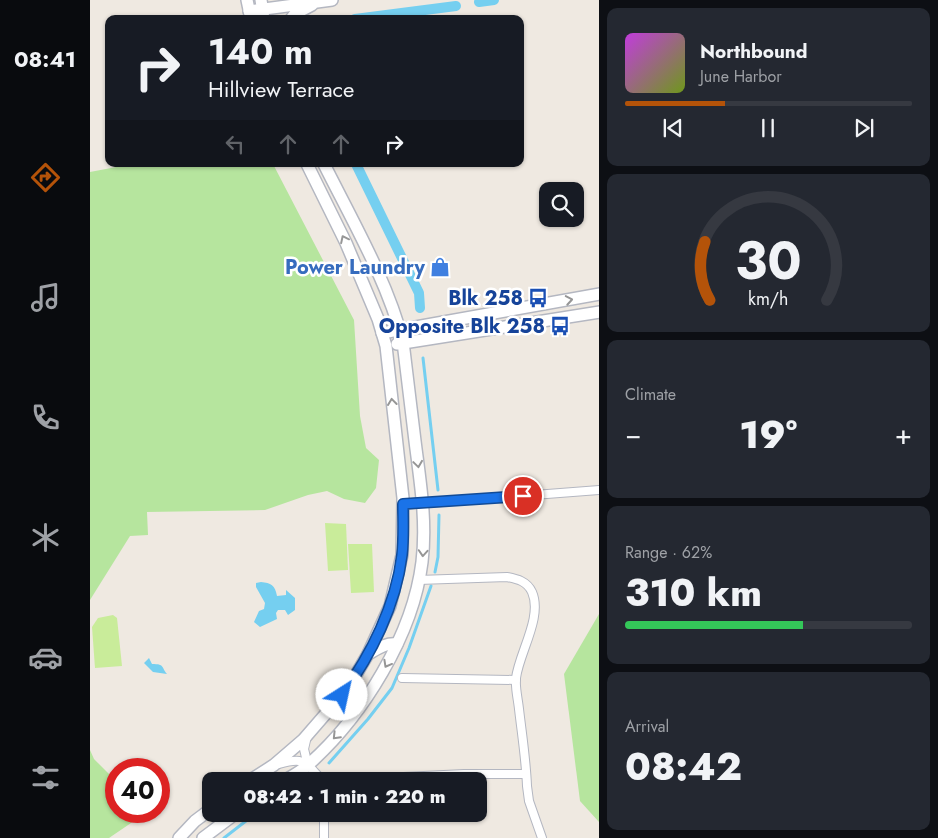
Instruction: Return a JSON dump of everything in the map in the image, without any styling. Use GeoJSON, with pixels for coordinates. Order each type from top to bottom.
{"type":"FeatureCollection","features":[{"type":"Feature","properties":{"kind":"street"},"geometry":{"type":"LineString","coordinates":[[249,10],[332,0]]}},
{"type":"Feature","properties":{"kind":"street"},"geometry":{"type":"LineString","coordinates":[[294,15],[318,2]]}},
{"type":"Feature","properties":{"kind":"street"},"geometry":{"type":"LineString","coordinates":[[264,772],[308,734],[342,695],[354,678],[368,654],[390,606],[402,555],[403,504],[386,346],[367,292],[346,243],[308,167]]}},
{"type":"Feature","properties":{"kind":"street"},"geometry":{"type":"LineString","coordinates":[[298,772],[308,766],[346,726],[376,684],[397,644],[410,611],[422,562],[423,504],[400,329],[385,288],[325,167]]}},
{"type":"Feature","properties":{"kind":"street"},"geometry":{"type":"LineString","coordinates":[[382,333],[599,294]]}},
{"type":"Feature","properties":{"kind":"street"},"geometry":{"type":"LineString","coordinates":[[386,346],[599,312]]}},
{"type":"Feature","properties":{"kind":"street"},"geometry":{"type":"LineString","coordinates":[[403,504],[599,490]]}},
{"type":"Feature","properties":{"kind":"street"},"geometry":{"type":"LineString","coordinates":[[418,580],[507,577],[518,579],[525,583],[532,592],[534,619],[521,657],[516,680],[529,801],[542,838]]}},
{"type":"Feature","properties":{"kind":"street"},"geometry":{"type":"LineString","coordinates":[[368,654],[386,645],[397,644]]}},
{"type":"Feature","properties":{"kind":"street"},"geometry":{"type":"LineString","coordinates":[[402,678],[516,680]]}},
{"type":"Feature","properties":{"kind":"street"},"geometry":{"type":"LineString","coordinates":[[308,734],[304,749],[308,766]]}},
{"type":"Feature","properties":{"kind":"street"},"geometry":{"type":"LineString","coordinates":[[274,765],[296,760],[305,762],[314,772]]}},
{"type":"Feature","properties":{"kind":"street"},"geometry":{"type":"LineString","coordinates":[[487,775],[526,774]]}},
{"type":"Feature","properties":{"kind":"street"},"geometry":{"type":"LineString","coordinates":[[179,838],[202,816]]}},
{"type":"Feature","properties":{"kind":"street"},"geometry":{"type":"LineString","coordinates":[[204,838],[225,822]]}},
{"type":"Feature","properties":{"kind":"street"},"geometry":{"type":"LineString","coordinates":[[324,822],[324,838]]}},
{"type":"Feature","properties":{"kind":"green space"},"geometry":{"type":"Polygon","coordinates":[[[116,167],[275,167],[354,320],[360,416],[366,448],[379,460],[376,488],[365,503],[344,499],[327,491],[308,495],[265,510],[147,512],[148,535],[130,536],[90,600],[90,172],[116,167]]]}},
{"type":"Feature","properties":{"kind":"green space"},"geometry":{"type":"Polygon","coordinates":[[[325,523],[346,524],[348,570],[328,571],[325,523]]]}},
{"type":"Feature","properties":{"kind":"green space"},"geometry":{"type":"Polygon","coordinates":[[[348,544],[372,544],[374,592],[351,593],[348,544]]]}},
{"type":"Feature","properties":{"kind":"green space"},"geometry":{"type":"Polygon","coordinates":[[[599,614],[599,822],[580,801],[564,674],[599,614]]]}},
{"type":"Feature","properties":{"kind":"green space"},"geometry":{"type":"Polygon","coordinates":[[[113,615],[117,618],[122,666],[95,668],[92,627],[98,618],[113,615]]]}},
{"type":"Feature","properties":{"kind":"green space"},"geometry":{"type":"Polygon","coordinates":[[[90,750],[94,759],[105,770],[105,823],[131,823],[109,838],[90,838],[90,750]]]}},
{"type":"Feature","properties":{"kind":"water"},"geometry":{"type":"Polygon","coordinates":[[[261,582],[272,585],[277,596],[286,595],[286,590],[295,598],[295,610],[288,615],[285,610],[278,610],[276,613],[277,619],[260,627],[254,622],[259,611],[264,609],[265,603],[256,587],[256,583],[261,582]]]}},
{"type":"Feature","properties":{"kind":"water"},"geometry":{"type":"Polygon","coordinates":[[[149,658],[152,664],[161,665],[167,674],[153,672],[144,663],[149,658]]]}},
{"type":"Feature","properties":{"kind":"waterway"},"geometry":{"type":"LineString","coordinates":[[479,2],[494,0]]}},
{"type":"Feature","properties":{"kind":"waterway"},"geometry":{"type":"LineString","coordinates":[[386,15],[456,6]]}},
{"type":"Feature","properties":{"kind":"waterway"},"geometry":{"type":"LineString","coordinates":[[357,167],[419,293],[420,308]]}},
{"type":"Feature","properties":{"kind":"waterway"},"geometry":{"type":"LineString","coordinates":[[423,358],[438,490]]}},
{"type":"Feature","properties":{"kind":"waterway"},"geometry":{"type":"LineString","coordinates":[[435,572],[438,557],[439,515]]}},
{"type":"Feature","properties":{"kind":"waterway"},"geometry":{"type":"LineString","coordinates":[[329,763],[368,719],[392,688],[409,648],[431,586]]}},
{"type":"Feature","properties":{"kind":"waterway"},"geometry":{"type":"LineString","coordinates":[[224,838],[245,822]]}},
{"type":"Feature","properties":{"kind":"place","name":"Power Laundry"},"geometry":{"type":"Point","coordinates":[440,267]}},
{"type":"Feature","properties":{"kind":"place","name":"Blk 258"},"geometry":{"type":"Point","coordinates":[538,298]}},
{"type":"Feature","properties":{"kind":"place","name":"Opposite Blk 258"},"geometry":{"type":"Point","coordinates":[560,326]}},
{"type":"Feature","properties":{"kind":"route"},"geometry":{"type":"LineString","coordinates":[[342,695],[363,664],[390,606],[402,555],[403,504],[523,496]]}}]}
